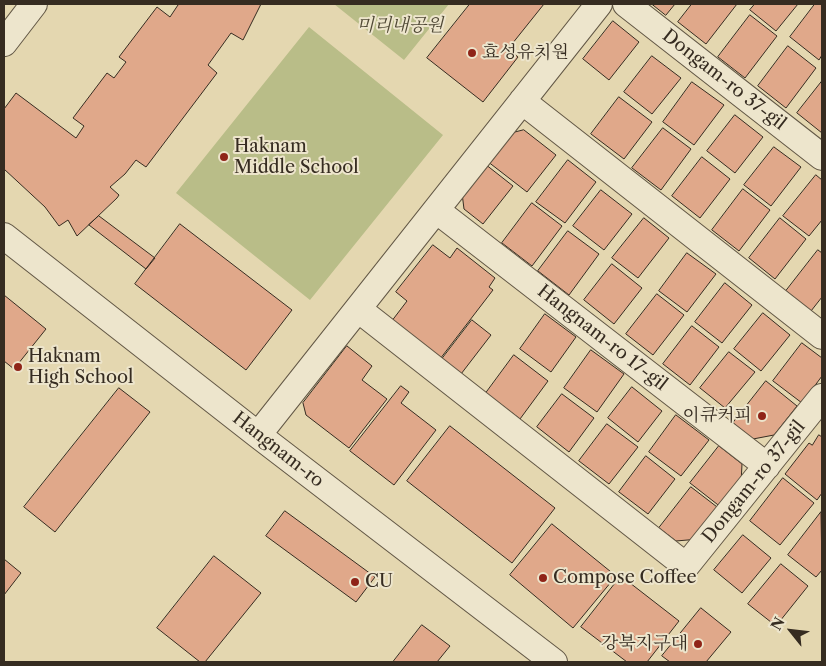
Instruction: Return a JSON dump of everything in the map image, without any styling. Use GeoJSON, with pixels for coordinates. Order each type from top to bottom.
{"type":"FeatureCollection","features":[{"type":"Feature","properties":{"kind":"street"},"geometry":{"type":"LineString","coordinates":[[5,38],[34,4]]}},
{"type":"Feature","properties":{"kind":"street"},"geometry":{"type":"LineString","coordinates":[[258,436],[599,4]]}},
{"type":"Feature","properties":{"kind":"street","name":"Dongam-ro 37-gil"},"geometry":{"type":"LineString","coordinates":[[626,4],[822,157]]}},
{"type":"Feature","properties":{"kind":"street"},"geometry":{"type":"LineString","coordinates":[[522,101],[822,336]]}},
{"type":"Feature","properties":{"kind":"street","name":"Hangnam-ro 17-gil"},"geometry":{"type":"LineString","coordinates":[[436,210],[767,466]]}},
{"type":"Feature","properties":{"kind":"street","name":"Hangnam-ro"},"geometry":{"type":"LineString","coordinates":[[4,236],[258,436],[554,662]]}},
{"type":"Feature","properties":{"kind":"street","name":"Dongam-ro 37-gil"},"geometry":{"type":"LineString","coordinates":[[358,309],[686,566],[822,397]]}},
{"type":"Feature","properties":{"kind":"green space","name":"미리내공원"},"geometry":{"type":"Polygon","coordinates":[[[334,4],[449,4],[404,60],[334,4]]]}},
{"type":"Feature","properties":{"kind":"green space"},"geometry":{"type":"Polygon","coordinates":[[[309,27],[443,135],[310,300],[176,193],[309,27]]]}},
{"type":"Feature","properties":{"kind":"building"},"geometry":{"type":"Polygon","coordinates":[[[176,4],[261,4],[243,40],[231,33],[208,65],[217,73],[146,167],[136,160],[125,174],[110,187],[119,195],[117,198],[77,236],[68,220],[59,226],[45,207],[4,169],[4,109],[16,93],[76,138],[84,126],[73,118],[107,73],[114,78],[126,62],[119,57],[157,7],[170,17],[178,5],[176,4]]]}},
{"type":"Feature","properties":{"kind":"building","name":"효성유치원"},"geometry":{"type":"Polygon","coordinates":[[[470,4],[544,4],[508,49],[518,57],[483,102],[427,58],[470,4]]]}},
{"type":"Feature","properties":{"kind":"building"},"geometry":{"type":"Polygon","coordinates":[[[652,4],[675,4],[666,15],[652,4]]]}},
{"type":"Feature","properties":{"kind":"building"},"geometry":{"type":"Polygon","coordinates":[[[692,4],[737,4],[706,44],[678,22],[692,4]]]}},
{"type":"Feature","properties":{"kind":"building"},"geometry":{"type":"Polygon","coordinates":[[[755,4],[798,4],[776,31],[750,10],[755,4]]]}},
{"type":"Feature","properties":{"kind":"building"},"geometry":{"type":"Polygon","coordinates":[[[815,4],[822,4],[822,55],[819,60],[790,37],[815,4]]]}},
{"type":"Feature","properties":{"kind":"building"},"geometry":{"type":"Polygon","coordinates":[[[750,15],[777,36],[745,78],[718,57],[750,15]]]}},
{"type":"Feature","properties":{"kind":"building"},"geometry":{"type":"Polygon","coordinates":[[[613,21],[639,42],[609,80],[583,59],[613,21]]]}},
{"type":"Feature","properties":{"kind":"building"},"geometry":{"type":"Polygon","coordinates":[[[788,46],[816,68],[786,108],[758,86],[788,46]]]}},
{"type":"Feature","properties":{"kind":"building"},"geometry":{"type":"Polygon","coordinates":[[[652,56],[681,78],[652,114],[624,92],[652,56]]]}},
{"type":"Feature","properties":{"kind":"building"},"geometry":{"type":"Polygon","coordinates":[[[822,81],[822,133],[797,113],[822,81]]]}},
{"type":"Feature","properties":{"kind":"building"},"geometry":{"type":"Polygon","coordinates":[[[692,82],[724,105],[694,145],[663,122],[692,82]]]}},
{"type":"Feature","properties":{"kind":"building"},"geometry":{"type":"Polygon","coordinates":[[[619,97],[652,122],[624,159],[591,134],[619,97]]]}},
{"type":"Feature","properties":{"kind":"building"},"geometry":{"type":"Polygon","coordinates":[[[735,115],[763,137],[735,173],[707,151],[735,115]]]}},
{"type":"Feature","properties":{"kind":"building"},"geometry":{"type":"Polygon","coordinates":[[[663,128],[691,149],[661,190],[632,168],[663,128]]]}},
{"type":"Feature","properties":{"kind":"building"},"geometry":{"type":"Polygon","coordinates":[[[524,130],[556,155],[527,192],[487,161],[508,134],[524,130]]]}},
{"type":"Feature","properties":{"kind":"building"},"geometry":{"type":"Polygon","coordinates":[[[774,147],[801,167],[771,206],[744,185],[774,147]]]}},
{"type":"Feature","properties":{"kind":"building"},"geometry":{"type":"Polygon","coordinates":[[[702,157],[730,179],[700,218],[672,196],[702,157]]]}},
{"type":"Feature","properties":{"kind":"building"},"geometry":{"type":"Polygon","coordinates":[[[568,160],[596,182],[565,223],[536,202],[568,160]]]}},
{"type":"Feature","properties":{"kind":"building"},"geometry":{"type":"Polygon","coordinates":[[[485,164],[513,186],[483,224],[464,209],[462,193],[485,164]]]}},
{"type":"Feature","properties":{"kind":"building"},"geometry":{"type":"Polygon","coordinates":[[[816,175],[822,180],[822,220],[809,236],[783,216],[816,175]]]}},
{"type":"Feature","properties":{"kind":"building"},"geometry":{"type":"Polygon","coordinates":[[[743,189],[770,210],[739,251],[712,230],[743,189]]]}},
{"type":"Feature","properties":{"kind":"building"},"geometry":{"type":"Polygon","coordinates":[[[601,190],[632,214],[604,250],[573,226],[601,190]]]}},
{"type":"Feature","properties":{"kind":"building"},"geometry":{"type":"Polygon","coordinates":[[[532,203],[562,226],[532,266],[502,243],[532,203]]]}},
{"type":"Feature","properties":{"kind":"building"},"geometry":{"type":"Polygon","coordinates":[[[99,216],[155,258],[146,269],[89,225],[99,216]]]}},
{"type":"Feature","properties":{"kind":"building"},"geometry":{"type":"Polygon","coordinates":[[[644,218],[669,238],[638,278],[612,258],[644,218]]]}},
{"type":"Feature","properties":{"kind":"building"},"geometry":{"type":"Polygon","coordinates":[[[780,218],[806,239],[775,279],[749,258],[780,218]]]}},
{"type":"Feature","properties":{"kind":"building"},"geometry":{"type":"Polygon","coordinates":[[[180,224],[292,310],[246,370],[135,284],[180,224]]]}},
{"type":"Feature","properties":{"kind":"building"},"geometry":{"type":"Polygon","coordinates":[[[568,231],[599,254],[569,295],[538,271],[568,231]]]}},
{"type":"Feature","properties":{"kind":"building"},"geometry":{"type":"Polygon","coordinates":[[[433,245],[450,258],[457,248],[495,278],[489,287],[493,290],[440,359],[391,322],[407,301],[396,292],[433,245]]]}},
{"type":"Feature","properties":{"kind":"building"},"geometry":{"type":"Polygon","coordinates":[[[818,250],[822,253],[822,297],[811,311],[786,291],[818,250]]]}},
{"type":"Feature","properties":{"kind":"building"},"geometry":{"type":"Polygon","coordinates":[[[687,253],[716,274],[687,312],[659,291],[687,253]]]}},
{"type":"Feature","properties":{"kind":"building"},"geometry":{"type":"Polygon","coordinates":[[[612,264],[642,288],[614,324],[584,300],[612,264]]]}},
{"type":"Feature","properties":{"kind":"building"},"geometry":{"type":"Polygon","coordinates":[[[725,283],[752,305],[722,343],[695,322],[725,283]]]}},
{"type":"Feature","properties":{"kind":"building"},"geometry":{"type":"Polygon","coordinates":[[[657,294],[684,315],[653,355],[626,334],[657,294]]]}},
{"type":"Feature","properties":{"kind":"building"},"geometry":{"type":"Polygon","coordinates":[[[4,295],[46,329],[14,369],[4,361],[4,295]]]}},
{"type":"Feature","properties":{"kind":"building"},"geometry":{"type":"Polygon","coordinates":[[[763,313],[790,335],[761,371],[734,349],[763,313]]]}},
{"type":"Feature","properties":{"kind":"building"},"geometry":{"type":"Polygon","coordinates":[[[545,314],[576,337],[551,372],[520,349],[545,314]]]}},
{"type":"Feature","properties":{"kind":"building"},"geometry":{"type":"Polygon","coordinates":[[[472,320],[491,335],[461,374],[442,359],[472,320]]]}},
{"type":"Feature","properties":{"kind":"building"},"geometry":{"type":"Polygon","coordinates":[[[692,326],[719,347],[690,385],[663,364],[692,326]]]}},
{"type":"Feature","properties":{"kind":"building"},"geometry":{"type":"Polygon","coordinates":[[[802,343],[822,358],[822,376],[802,403],[773,381],[802,343]]]}},
{"type":"Feature","properties":{"kind":"building"},"geometry":{"type":"Polygon","coordinates":[[[347,346],[372,366],[362,380],[387,399],[349,448],[306,415],[303,403],[347,346]]]}},
{"type":"Feature","properties":{"kind":"building"},"geometry":{"type":"Polygon","coordinates":[[[591,350],[624,374],[597,412],[564,388],[591,350]]]}},
{"type":"Feature","properties":{"kind":"building"},"geometry":{"type":"Polygon","coordinates":[[[729,352],[755,372],[725,408],[700,388],[729,352]]]}},
{"type":"Feature","properties":{"kind":"building"},"geometry":{"type":"Polygon","coordinates":[[[514,355],[548,381],[520,419],[486,393],[514,355]]]}},
{"type":"Feature","properties":{"kind":"building"},"geometry":{"type":"Polygon","coordinates":[[[766,381],[797,406],[774,435],[753,439],[733,423],[766,381]]]}},
{"type":"Feature","properties":{"kind":"building"},"geometry":{"type":"Polygon","coordinates":[[[401,386],[409,392],[401,403],[436,430],[394,485],[350,451],[401,386]]]}},
{"type":"Feature","properties":{"kind":"building"},"geometry":{"type":"Polygon","coordinates":[[[632,387],[662,411],[638,442],[608,418],[632,387]]]}},
{"type":"Feature","properties":{"kind":"building"},"geometry":{"type":"Polygon","coordinates":[[[119,388],[150,412],[55,532],[24,507],[119,388]]]}},
{"type":"Feature","properties":{"kind":"building"},"geometry":{"type":"Polygon","coordinates":[[[562,394],[594,418],[569,452],[537,427],[562,394]]]}},
{"type":"Feature","properties":{"kind":"building"},"geometry":{"type":"Polygon","coordinates":[[[676,415],[709,440],[681,476],[649,452],[676,415]]]}},
{"type":"Feature","properties":{"kind":"building"},"geometry":{"type":"Polygon","coordinates":[[[607,424],[638,447],[609,484],[579,461],[607,424]]]}},
{"type":"Feature","properties":{"kind":"building"},"geometry":{"type":"Polygon","coordinates":[[[450,426],[555,508],[512,563],[407,481],[450,426]]]}},
{"type":"Feature","properties":{"kind":"building"},"geometry":{"type":"Polygon","coordinates":[[[819,435],[822,437],[822,493],[817,500],[785,474],[809,443],[812,445],[819,435]]]}},
{"type":"Feature","properties":{"kind":"building"},"geometry":{"type":"Polygon","coordinates":[[[719,446],[742,464],[741,484],[722,508],[690,483],[719,446]]]}},
{"type":"Feature","properties":{"kind":"building"},"geometry":{"type":"Polygon","coordinates":[[[646,456],[675,479],[648,514],[619,492],[646,456]]]}},
{"type":"Feature","properties":{"kind":"building"},"geometry":{"type":"Polygon","coordinates":[[[783,478],[814,503],[780,545],[750,521],[783,478]]]}},
{"type":"Feature","properties":{"kind":"building"},"geometry":{"type":"Polygon","coordinates":[[[691,487],[721,510],[699,539],[676,541],[659,528],[691,487]]]}},
{"type":"Feature","properties":{"kind":"building"},"geometry":{"type":"Polygon","coordinates":[[[285,511],[375,577],[356,602],[266,536],[285,511]]]}},
{"type":"Feature","properties":{"kind":"building"},"geometry":{"type":"Polygon","coordinates":[[[821,512],[822,570],[816,577],[788,555],[821,512]]]}},
{"type":"Feature","properties":{"kind":"building"},"geometry":{"type":"Polygon","coordinates":[[[552,524],[616,576],[573,628],[510,575],[552,524]]]}},
{"type":"Feature","properties":{"kind":"building"},"geometry":{"type":"Polygon","coordinates":[[[743,535],[771,558],[742,593],[714,570],[743,535]]]}},
{"type":"Feature","properties":{"kind":"building"},"geometry":{"type":"Polygon","coordinates":[[[214,556],[261,593],[205,662],[200,662],[157,628],[214,556]]]}},
{"type":"Feature","properties":{"kind":"building"},"geometry":{"type":"Polygon","coordinates":[[[4,559],[21,573],[4,595],[4,559]]]}},
{"type":"Feature","properties":{"kind":"building"},"geometry":{"type":"Polygon","coordinates":[[[781,564],[808,586],[776,626],[748,604],[781,564]]]}},
{"type":"Feature","properties":{"kind":"building"},"geometry":{"type":"Polygon","coordinates":[[[621,576],[679,621],[647,662],[627,662],[581,627],[621,576]]]}},
{"type":"Feature","properties":{"kind":"building"},"geometry":{"type":"Polygon","coordinates":[[[701,608],[731,632],[706,662],[670,662],[662,656],[701,608]]]}},
{"type":"Feature","properties":{"kind":"building"},"geometry":{"type":"Polygon","coordinates":[[[422,625],[450,646],[437,662],[393,662],[422,625]]]}},
{"type":"Feature","properties":{"kind":"place","name":"효성유치원"},"geometry":{"type":"Point","coordinates":[472,53]}},
{"type":"Feature","properties":{"kind":"place","name":"Haknam Middle School"},"geometry":{"type":"Point","coordinates":[224,157]}},
{"type":"Feature","properties":{"kind":"place","name":"Haknam High School"},"geometry":{"type":"Point","coordinates":[18,367]}},
{"type":"Feature","properties":{"kind":"place","name":"이큐커피"},"geometry":{"type":"Point","coordinates":[762,416]}},
{"type":"Feature","properties":{"kind":"place","name":"Compose Coffee"},"geometry":{"type":"Point","coordinates":[543,578]}},
{"type":"Feature","properties":{"kind":"place","name":"CU"},"geometry":{"type":"Point","coordinates":[355,582]}},
{"type":"Feature","properties":{"kind":"place","name":"강북지구대"},"geometry":{"type":"Point","coordinates":[698,644]}}]}
